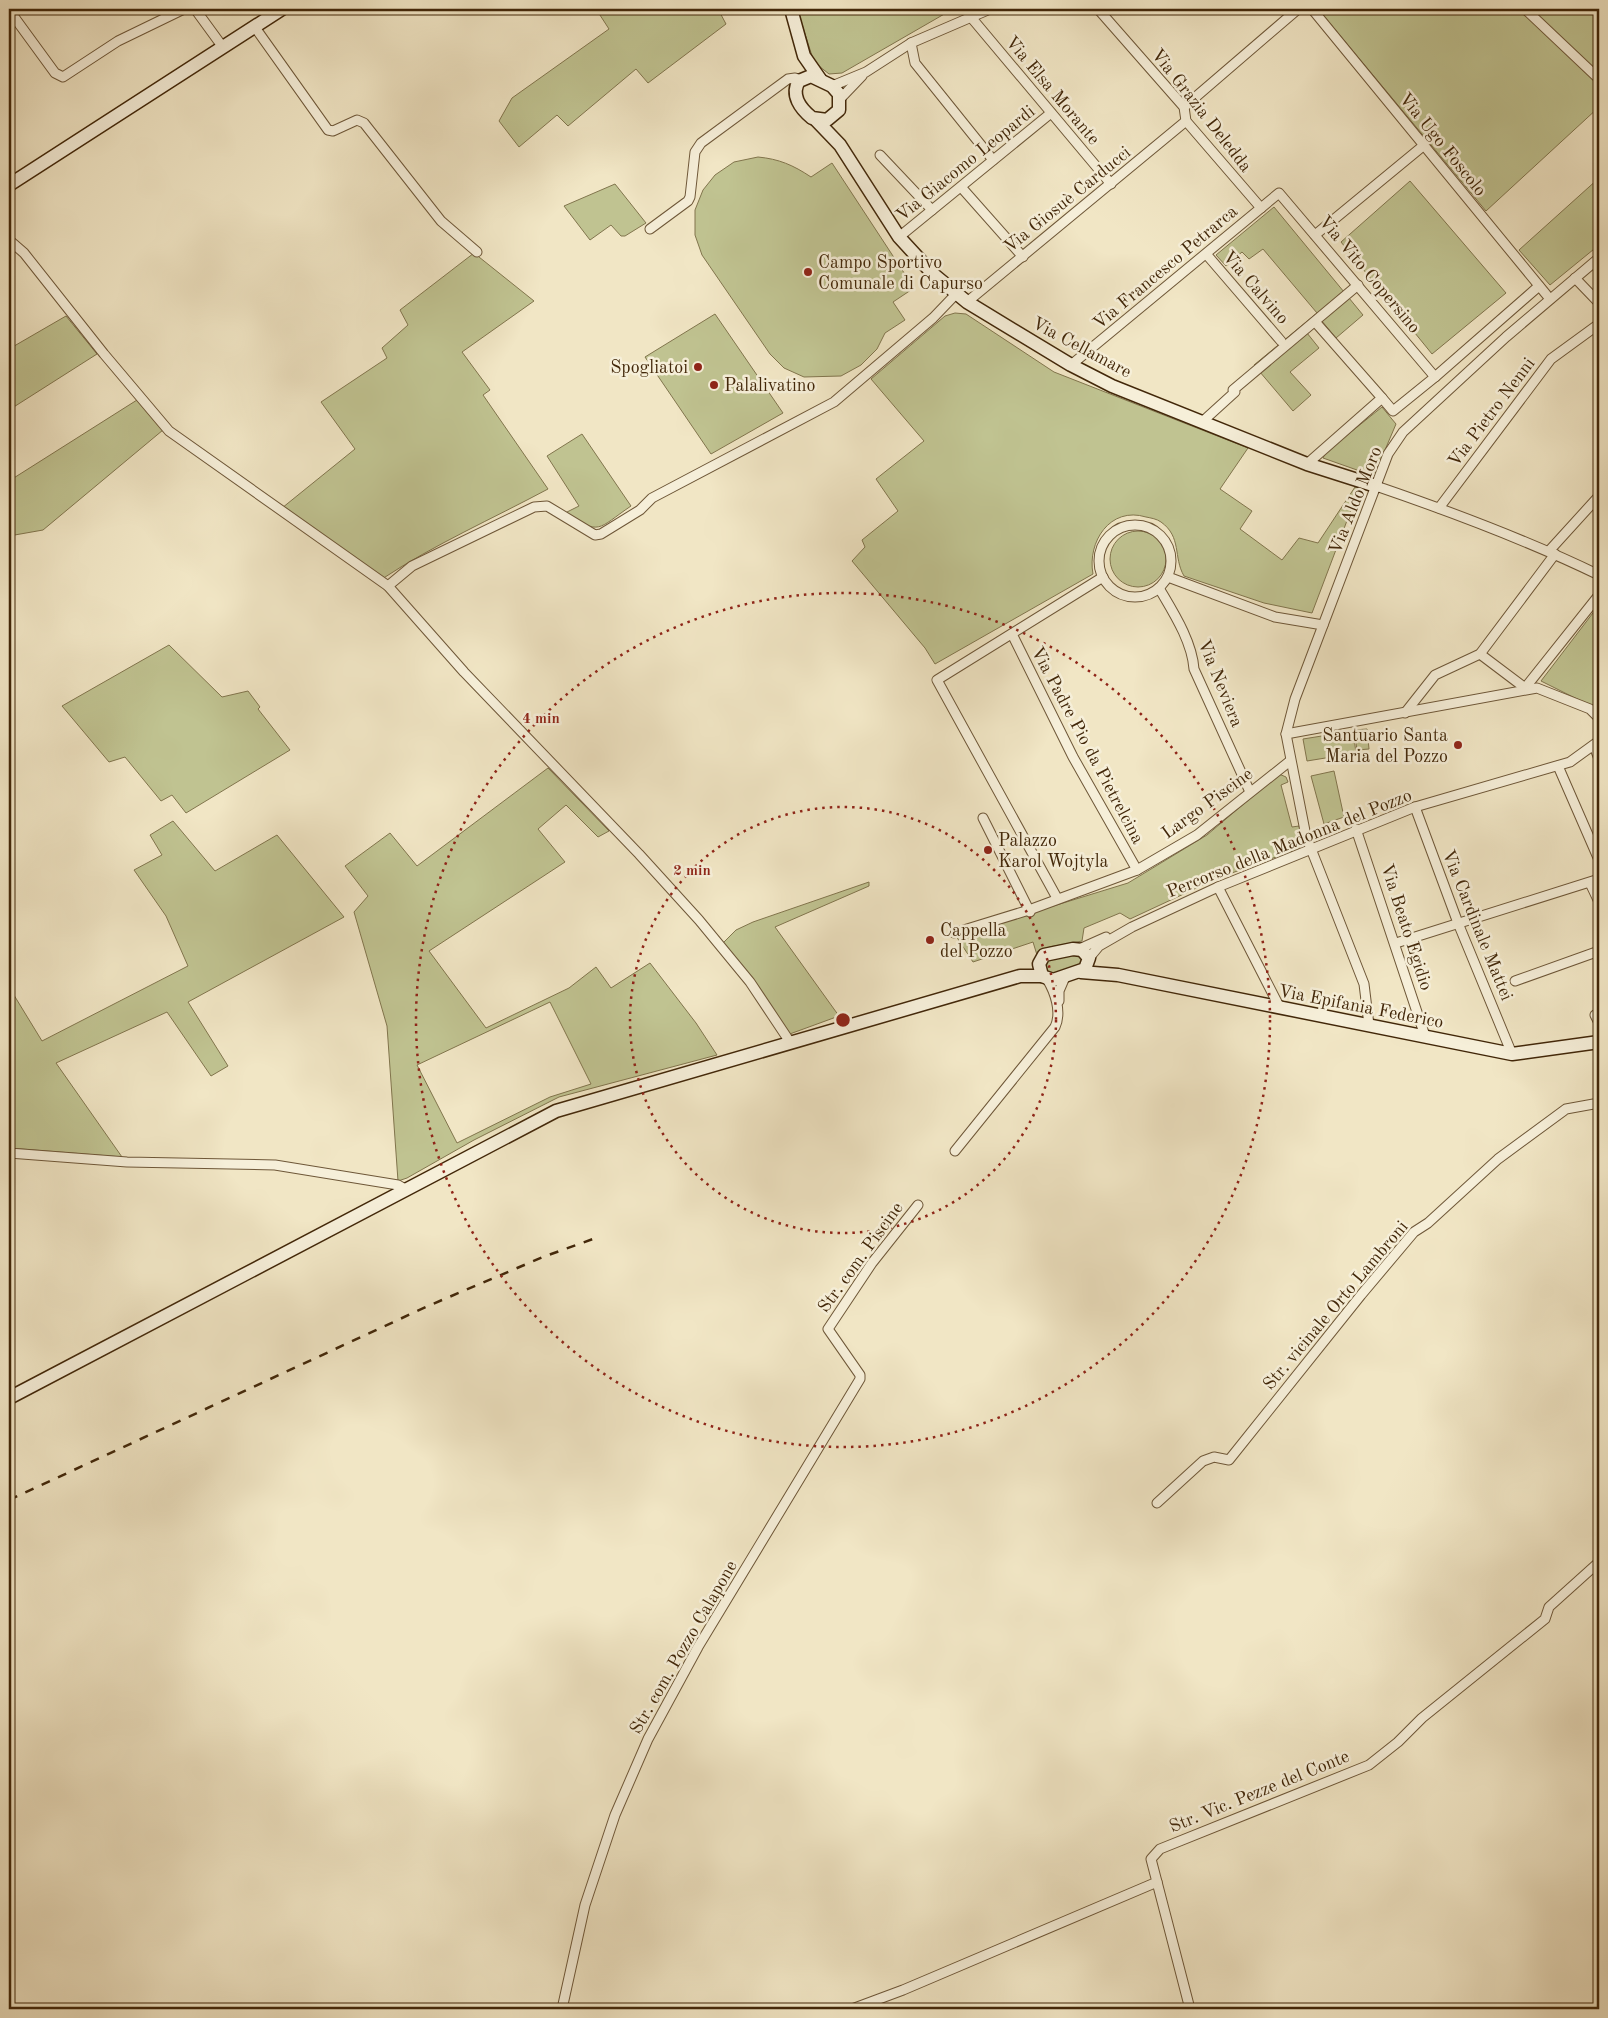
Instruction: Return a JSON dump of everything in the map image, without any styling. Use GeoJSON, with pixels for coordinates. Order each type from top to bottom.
{"type":"FeatureCollection","features":[{"type":"Feature","properties":{"kind":"main road"},"geometry":{"type":"LineString","coordinates":[[9,185],[282,9]]}},
{"type":"Feature","properties":{"kind":"main road"},"geometry":{"type":"LineString","coordinates":[[791,9],[804,56],[820,79]]}},
{"type":"Feature","properties":{"kind":"main road"},"geometry":{"type":"LineString","coordinates":[[798,85],[804,56]]}},
{"type":"Feature","properties":{"kind":"main road"},"geometry":{"type":"LineString","coordinates":[[798,85],[811,76],[820,79],[832,86],[840,100]]}},
{"type":"Feature","properties":{"kind":"main road","name":"Via Cellamare"},"geometry":{"type":"LineString","coordinates":[[798,85],[799,102],[808,115],[816,120],[840,145],[899,237],[933,274],[967,302],[1071,365],[1112,386],[1307,464],[1376,486]]}},
{"type":"Feature","properties":{"kind":"main road","name":"Via Cellamare"},"geometry":{"type":"LineString","coordinates":[[840,100],[836,115],[840,145]]}},
{"type":"Feature","properties":{"kind":"main road"},"geometry":{"type":"LineString","coordinates":[[816,120],[827,120],[836,115]]}},
{"type":"Feature","properties":{"kind":"main road"},"geometry":{"type":"LineString","coordinates":[[968,991],[1040,961],[1044,955],[1051,952],[1079,949]]}},
{"type":"Feature","properties":{"kind":"main road","name":"Via Epifania Federico"},"geometry":{"type":"LineString","coordinates":[[1079,949],[1099,968],[1118,975]]}},
{"type":"Feature","properties":{"kind":"main road"},"geometry":{"type":"LineString","coordinates":[[9,1398],[556,1111],[1020,976],[1045,977],[1053,980],[1065,977],[1080,972],[1089,959]]}},
{"type":"Feature","properties":{"kind":"main road"},"geometry":{"type":"LineString","coordinates":[[1040,961],[1045,977]]}},
{"type":"Feature","properties":{"kind":"main road","name":"Via Epifania Federico"},"geometry":{"type":"LineString","coordinates":[[1080,972],[1118,975],[1512,1054],[1599,1042]]}},
{"type":"Feature","properties":{"kind":"street"},"geometry":{"type":"LineString","coordinates":[[9,10],[56,73],[63,77],[118,41],[184,9]]}},
{"type":"Feature","properties":{"kind":"street"},"geometry":{"type":"LineString","coordinates":[[195,9],[222,46]]}},
{"type":"Feature","properties":{"kind":"street"},"geometry":{"type":"LineString","coordinates":[[832,86],[866,72],[911,43],[990,9]]}},
{"type":"Feature","properties":{"kind":"street","name":"Via Grazia Deledda"},"geometry":{"type":"LineString","coordinates":[[1098,9],[1184,107],[1186,121],[1261,208]]}},
{"type":"Feature","properties":{"kind":"street"},"geometry":{"type":"LineString","coordinates":[[1184,107],[1298,9]]}},
{"type":"Feature","properties":{"kind":"street","name":"Via Ugo Foscolo"},"geometry":{"type":"LineString","coordinates":[[1312,9],[1550,299]]}},
{"type":"Feature","properties":{"kind":"street"},"geometry":{"type":"LineString","coordinates":[[1525,9],[1599,78]]}},
{"type":"Feature","properties":{"kind":"street","name":"Via Elsa Morante"},"geometry":{"type":"LineString","coordinates":[[970,16],[1111,184]]}},
{"type":"Feature","properties":{"kind":"street"},"geometry":{"type":"LineString","coordinates":[[254,26],[328,130],[333,131],[357,120],[364,123],[441,220],[476,252]]}},
{"type":"Feature","properties":{"kind":"street"},"geometry":{"type":"LineString","coordinates":[[911,43],[915,63],[993,160]]}},
{"type":"Feature","properties":{"kind":"street"},"geometry":{"type":"LineString","coordinates":[[840,100],[866,72]]}},
{"type":"Feature","properties":{"kind":"street"},"geometry":{"type":"LineString","coordinates":[[650,229],[688,201],[695,152],[701,143],[788,79],[795,78],[798,85]]}},
{"type":"Feature","properties":{"kind":"street","name":"Via Giacomo Leopardi"},"geometry":{"type":"LineString","coordinates":[[899,237],[1051,113]]}},
{"type":"Feature","properties":{"kind":"street","name":"Via Giosuè Carducci"},"geometry":{"type":"LineString","coordinates":[[967,302],[1186,121]]}},
{"type":"Feature","properties":{"kind":"street"},"geometry":{"type":"LineString","coordinates":[[1315,235],[1424,146]]}},
{"type":"Feature","properties":{"kind":"street"},"geometry":{"type":"LineString","coordinates":[[880,154],[932,210]]}},
{"type":"Feature","properties":{"kind":"street"},"geometry":{"type":"LineString","coordinates":[[961,187],[1022,257]]}},
{"type":"Feature","properties":{"kind":"street","name":"Via Francesco Petrarca"},"geometry":{"type":"LineString","coordinates":[[1071,365],[1207,255],[1279,193]]}},
{"type":"Feature","properties":{"kind":"street","name":"Via Vito Copersino"},"geometry":{"type":"LineString","coordinates":[[1279,193],[1435,377]]}},
{"type":"Feature","properties":{"kind":"street"},"geometry":{"type":"LineString","coordinates":[[9,240],[24,253],[104,354],[170,431],[388,586],[464,672],[639,854],[699,920],[750,982],[790,1042]]}},
{"type":"Feature","properties":{"kind":"street","name":"Via Calvino"},"geometry":{"type":"LineString","coordinates":[[1207,255],[1281,340]]}},
{"type":"Feature","properties":{"kind":"street","name":"Via Aldo Moro"},"geometry":{"type":"LineString","coordinates":[[1369,1025],[1364,984],[1310,848],[1306,833],[1286,734],[1295,699],[1388,454],[1403,432],[1506,337],[1599,258]]}},
{"type":"Feature","properties":{"kind":"street"},"geometry":{"type":"LineString","coordinates":[[1575,278],[1599,303]]}},
{"type":"Feature","properties":{"kind":"street"},"geometry":{"type":"LineString","coordinates":[[1202,422],[1235,392],[1233,390],[1358,285]]}},
{"type":"Feature","properties":{"kind":"street"},"geometry":{"type":"LineString","coordinates":[[1317,324],[1393,411],[1539,286]]}},
{"type":"Feature","properties":{"kind":"street"},"geometry":{"type":"LineString","coordinates":[[388,586],[412,566],[534,507],[547,506],[595,535],[600,534],[640,510],[652,498],[834,402],[933,318],[956,294]]}},
{"type":"Feature","properties":{"kind":"street","name":"Via Pietro Nenni"},"geometry":{"type":"LineString","coordinates":[[1439,508],[1532,381],[1551,359],[1599,324]]}},
{"type":"Feature","properties":{"kind":"street"},"geometry":{"type":"LineString","coordinates":[[1307,464],[1382,398]]}},
{"type":"Feature","properties":{"kind":"street"},"geometry":{"type":"LineString","coordinates":[[1376,486],[1439,508],[1552,553],[1599,575]]}},
{"type":"Feature","properties":{"kind":"street"},"geometry":{"type":"LineString","coordinates":[[1405,713],[1435,675],[1480,654],[1552,553],[1599,496]]}},
{"type":"Feature","properties":{"kind":"street"},"geometry":{"type":"LineString","coordinates":[[1135,524],[1148,526],[1158,532],[1166,541],[1171,553],[1172,565],[1168,577],[1159,588],[1150,594],[1128,596],[1109,586],[1103,577],[1100,559],[1104,542],[1113,532],[1123,526],[1135,524]]}},
{"type":"Feature","properties":{"kind":"street","name":"Via Padre Pio da Pietrelcina"},"geometry":{"type":"LineString","coordinates":[[1057,898],[937,680],[1103,577]]}},
{"type":"Feature","properties":{"kind":"street"},"geometry":{"type":"LineString","coordinates":[[1168,577],[1275,617],[1323,625]]}},
{"type":"Feature","properties":{"kind":"street","name":"Via Neviera"},"geometry":{"type":"LineString","coordinates":[[1159,588],[1172,610],[1193,656],[1194,669],[1250,792]]}},
{"type":"Feature","properties":{"kind":"street"},"geometry":{"type":"LineString","coordinates":[[1525,688],[1599,595]]}},
{"type":"Feature","properties":{"kind":"street","name":"Via Padre Pio da Pietrelcina"},"geometry":{"type":"LineString","coordinates":[[1012,634],[1073,757],[1137,870]]}},
{"type":"Feature","properties":{"kind":"street"},"geometry":{"type":"LineString","coordinates":[[1480,654],[1525,688]]}},
{"type":"Feature","properties":{"kind":"street"},"geometry":{"type":"LineString","coordinates":[[1286,734],[1405,713],[1525,688],[1537,688],[1590,709],[1599,718]]}},
{"type":"Feature","properties":{"kind":"street"},"geometry":{"type":"LineString","coordinates":[[1597,744],[1599,759]]}},
{"type":"Feature","properties":{"kind":"street","name":"Percorso della Madonna del Pozzo"},"geometry":{"type":"LineString","coordinates":[[1132,927],[1218,887],[1356,829],[1414,807],[1570,762],[1597,744]]}},
{"type":"Feature","properties":{"kind":"street","name":"Largo Piscine"},"geometry":{"type":"LineString","coordinates":[[954,933],[1029,911],[1057,898],[1137,870],[1197,835],[1290,761]]}},
{"type":"Feature","properties":{"kind":"street"},"geometry":{"type":"LineString","coordinates":[[1558,766],[1599,860]]}},
{"type":"Feature","properties":{"kind":"street","name":"Via Cardinale Mattei"},"geometry":{"type":"LineString","coordinates":[[1414,807],[1458,923],[1512,1054]]}},
{"type":"Feature","properties":{"kind":"street"},"geometry":{"type":"LineString","coordinates":[[983,818],[1029,911]]}},
{"type":"Feature","properties":{"kind":"street","name":"Via Beato Egidio"},"geometry":{"type":"LineString","coordinates":[[1356,829],[1396,943],[1425,1036]]}},
{"type":"Feature","properties":{"kind":"street"},"geometry":{"type":"LineString","coordinates":[[1396,943],[1599,879]]}},
{"type":"Feature","properties":{"kind":"street"},"geometry":{"type":"LineString","coordinates":[[1590,883],[1599,902]]}},
{"type":"Feature","properties":{"kind":"street"},"geometry":{"type":"LineString","coordinates":[[1218,887],[1280,1008]]}},
{"type":"Feature","properties":{"kind":"street"},"geometry":{"type":"LineString","coordinates":[[1079,949],[1132,927]]}},
{"type":"Feature","properties":{"kind":"street"},"geometry":{"type":"LineString","coordinates":[[1089,959],[1099,946],[1132,927]]}},
{"type":"Feature","properties":{"kind":"street"},"geometry":{"type":"LineString","coordinates":[[1515,981],[1599,952]]}},
{"type":"Feature","properties":{"kind":"street"},"geometry":{"type":"LineString","coordinates":[[1045,977],[1052,987],[1058,1009]]}},
{"type":"Feature","properties":{"kind":"street"},"geometry":{"type":"LineString","coordinates":[[955,1151],[990,1104],[1055,1027],[1058,1020],[1059,991],[1065,977]]}},
{"type":"Feature","properties":{"kind":"street"},"geometry":{"type":"LineString","coordinates":[[1599,1013],[1595,1015],[1599,1023]]}},
{"type":"Feature","properties":{"kind":"street","name":"Str. vicinale Orto Lambroni"},"geometry":{"type":"LineString","coordinates":[[1157,1503],[1203,1461],[1214,1456],[1229,1460],[1361,1294],[1414,1232],[1428,1223],[1498,1159],[1566,1109],[1599,1103]]}},
{"type":"Feature","properties":{"kind":"street"},"geometry":{"type":"LineString","coordinates":[[9,1153],[127,1162],[275,1165],[390,1183],[405,1189]]}},
{"type":"Feature","properties":{"kind":"street","name":"Str. com. Piscine"},"geometry":{"type":"LineString","coordinates":[[828,1329],[872,1263],[918,1204]]}},
{"type":"Feature","properties":{"kind":"street","name":"Str. com. Pozzo Calapone"},"geometry":{"type":"LineString","coordinates":[[562,2009],[585,1905],[615,1815],[648,1739],[698,1647],[860,1379],[860,1375],[828,1329]]}},
{"type":"Feature","properties":{"kind":"street","name":"Str. Vic. Pezze del Conte"},"geometry":{"type":"LineString","coordinates":[[1157,1882],[1151,1859],[1166,1846],[1369,1765],[1398,1742],[1422,1718],[1545,1619],[1549,1607],[1599,1562]]}},
{"type":"Feature","properties":{"kind":"street"},"geometry":{"type":"LineString","coordinates":[[852,2009],[903,1990],[1157,1882],[1190,2009]]}},
{"type":"Feature","properties":{"kind":"green space"},"geometry":{"type":"Polygon","coordinates":[[[596,9],[718,9],[726,24],[648,83],[636,69],[568,126],[557,115],[519,147],[499,121],[512,98],[609,29],[596,9]]]}},
{"type":"Feature","properties":{"kind":"green space"},"geometry":{"type":"Polygon","coordinates":[[[797,9],[953,9],[842,73],[829,74],[814,62],[797,9]]]}},
{"type":"Feature","properties":{"kind":"green space"},"geometry":{"type":"Polygon","coordinates":[[[1318,9],[1599,9],[1599,107],[1486,211],[1318,9]]]}},
{"type":"Feature","properties":{"kind":"green space","name":"Campo Sportivo Comunale di Capurso"},"geometry":{"type":"Polygon","coordinates":[[[758,157],[786,163],[811,177],[832,163],[914,288],[893,302],[905,320],[885,333],[877,349],[861,365],[841,376],[804,377],[784,368],[770,354],[702,255],[695,235],[695,210],[703,190],[715,175],[734,162],[758,157]]]}},
{"type":"Feature","properties":{"kind":"green space"},"geometry":{"type":"Polygon","coordinates":[[[1599,178],[1599,245],[1550,285],[1519,250],[1599,178]]]}},
{"type":"Feature","properties":{"kind":"green space"},"geometry":{"type":"Polygon","coordinates":[[[1410,181],[1506,293],[1432,354],[1341,242],[1410,181]]]}},
{"type":"Feature","properties":{"kind":"green space"},"geometry":{"type":"Polygon","coordinates":[[[615,184],[646,223],[625,236],[621,236],[611,225],[590,240],[564,206],[615,184]]]}},
{"type":"Feature","properties":{"kind":"green space"},"geometry":{"type":"Polygon","coordinates":[[[1274,207],[1363,315],[1336,338],[1321,320],[1307,333],[1319,348],[1290,372],[1311,395],[1293,411],[1254,365],[1317,313],[1263,249],[1249,259],[1242,252],[1226,266],[1216,255],[1274,207]]]}},
{"type":"Feature","properties":{"kind":"green space"},"geometry":{"type":"Polygon","coordinates":[[[474,253],[534,301],[462,352],[490,390],[483,395],[548,489],[443,543],[382,579],[282,508],[355,449],[321,402],[387,358],[382,348],[408,325],[400,310],[474,253]]]}},
{"type":"Feature","properties":{"kind":"green space"},"geometry":{"type":"Polygon","coordinates":[[[955,313],[966,314],[1054,372],[1248,448],[1220,489],[1252,511],[1240,529],[1282,560],[1299,538],[1318,543],[1355,487],[1359,489],[1312,613],[1264,603],[1184,576],[1175,541],[1168,528],[1156,519],[1133,515],[1122,517],[1104,529],[1094,550],[1093,574],[935,664],[925,648],[852,561],[865,547],[862,540],[898,511],[876,479],[924,441],[871,379],[945,316],[955,313]]]}},
{"type":"Feature","properties":{"kind":"green space","name":"Palalivatino"},"geometry":{"type":"Polygon","coordinates":[[[715,314],[783,413],[711,454],[645,357],[715,314]]]}},
{"type":"Feature","properties":{"kind":"green space"},"geometry":{"type":"Polygon","coordinates":[[[66,316],[97,354],[9,410],[9,349],[66,316]]]}},
{"type":"Feature","properties":{"kind":"green space"},"geometry":{"type":"Polygon","coordinates":[[[137,400],[163,430],[43,530],[9,536],[9,481],[137,400]]]}},
{"type":"Feature","properties":{"kind":"green space"},"geometry":{"type":"Polygon","coordinates":[[[1382,407],[1396,424],[1374,476],[1323,458],[1326,452],[1382,407]]]}},
{"type":"Feature","properties":{"kind":"green space"},"geometry":{"type":"Polygon","coordinates":[[[582,434],[631,506],[599,527],[586,525],[565,513],[579,506],[547,456],[582,434]]]}},
{"type":"Feature","properties":{"kind":"green space"},"geometry":{"type":"Polygon","coordinates":[[[1132,531],[1144,531],[1158,539],[1166,553],[1164,570],[1158,579],[1144,587],[1132,587],[1122,582],[1115,575],[1110,565],[1110,553],[1115,543],[1122,536],[1132,531]]]}},
{"type":"Feature","properties":{"kind":"green space"},"geometry":{"type":"Polygon","coordinates":[[[1599,605],[1599,710],[1541,681],[1599,605]]]}},
{"type":"Feature","properties":{"kind":"green space"},"geometry":{"type":"Polygon","coordinates":[[[169,645],[222,697],[248,691],[260,707],[258,709],[290,750],[186,813],[172,795],[161,801],[125,757],[109,762],[62,706],[169,645]]]}},
{"type":"Feature","properties":{"kind":"green space"},"geometry":{"type":"Polygon","coordinates":[[[1367,729],[1369,749],[1357,750],[1354,730],[1367,729]]]}},
{"type":"Feature","properties":{"kind":"green space"},"geometry":{"type":"Polygon","coordinates":[[[1353,731],[1356,753],[1307,761],[1303,739],[1353,731]]]}},
{"type":"Feature","properties":{"kind":"green space"},"geometry":{"type":"Polygon","coordinates":[[[548,768],[609,831],[598,837],[566,805],[538,829],[565,862],[429,951],[486,1028],[569,988],[596,967],[611,988],[650,963],[696,1023],[717,1055],[559,1097],[474,1140],[407,1178],[398,1181],[387,1026],[354,912],[368,896],[345,866],[390,833],[417,866],[548,768]],[[550,1002],[417,1065],[457,1143],[550,1097],[591,1084],[550,1002]]]}},
{"type":"Feature","properties":{"kind":"green space"},"geometry":{"type":"Polygon","coordinates":[[[1334,771],[1344,817],[1324,824],[1311,776],[1334,771]]]}},
{"type":"Feature","properties":{"kind":"green space"},"geometry":{"type":"Polygon","coordinates":[[[1279,774],[1286,777],[1288,782],[1281,785],[1292,827],[1299,826],[1303,839],[1298,849],[1218,878],[1130,919],[1120,913],[1084,928],[1082,941],[1049,947],[1037,955],[1033,942],[973,962],[956,936],[1128,883],[1207,835],[1279,774]]]}},
{"type":"Feature","properties":{"kind":"green space"},"geometry":{"type":"Polygon","coordinates":[[[173,821],[215,871],[277,835],[344,917],[188,1002],[228,1066],[211,1076],[167,1012],[56,1063],[122,1157],[9,1148],[9,987],[42,1041],[188,966],[166,916],[134,870],[162,855],[150,835],[173,821]]]}},
{"type":"Feature","properties":{"kind":"green space"},"geometry":{"type":"Polygon","coordinates":[[[869,882],[869,886],[775,927],[839,1016],[787,1035],[722,944],[736,930],[753,922],[869,882]]]}},
{"type":"Feature","properties":{"kind":"green space"},"geometry":{"type":"Polygon","coordinates":[[[1078,954],[1084,962],[1052,976],[1046,973],[1045,961],[1078,954]]]}},
{"type":"Feature","properties":{"kind":"railway"},"geometry":{"type":"LineString","coordinates":[[9,1500],[428,1306],[543,1257],[593,1239]]}},
{"type":"Feature","properties":{"kind":"place","name":"Campo Sportivo Comunale di Capurso"},"geometry":{"type":"Point","coordinates":[808,272]}},
{"type":"Feature","properties":{"kind":"place","name":"Spogliatoi"},"geometry":{"type":"Point","coordinates":[698,367]}},
{"type":"Feature","properties":{"kind":"place","name":"Palalivatino"},"geometry":{"type":"Point","coordinates":[714,385]}},
{"type":"Feature","properties":{"kind":"place","name":"Santuario Santa Maria del Pozzo"},"geometry":{"type":"Point","coordinates":[1458,745]}},
{"type":"Feature","properties":{"kind":"place","name":"Palazzo Karol Wojtyla"},"geometry":{"type":"Point","coordinates":[988,850]}},
{"type":"Feature","properties":{"kind":"place","name":"Cappella del Pozzo"},"geometry":{"type":"Point","coordinates":[930,940]}}]}
